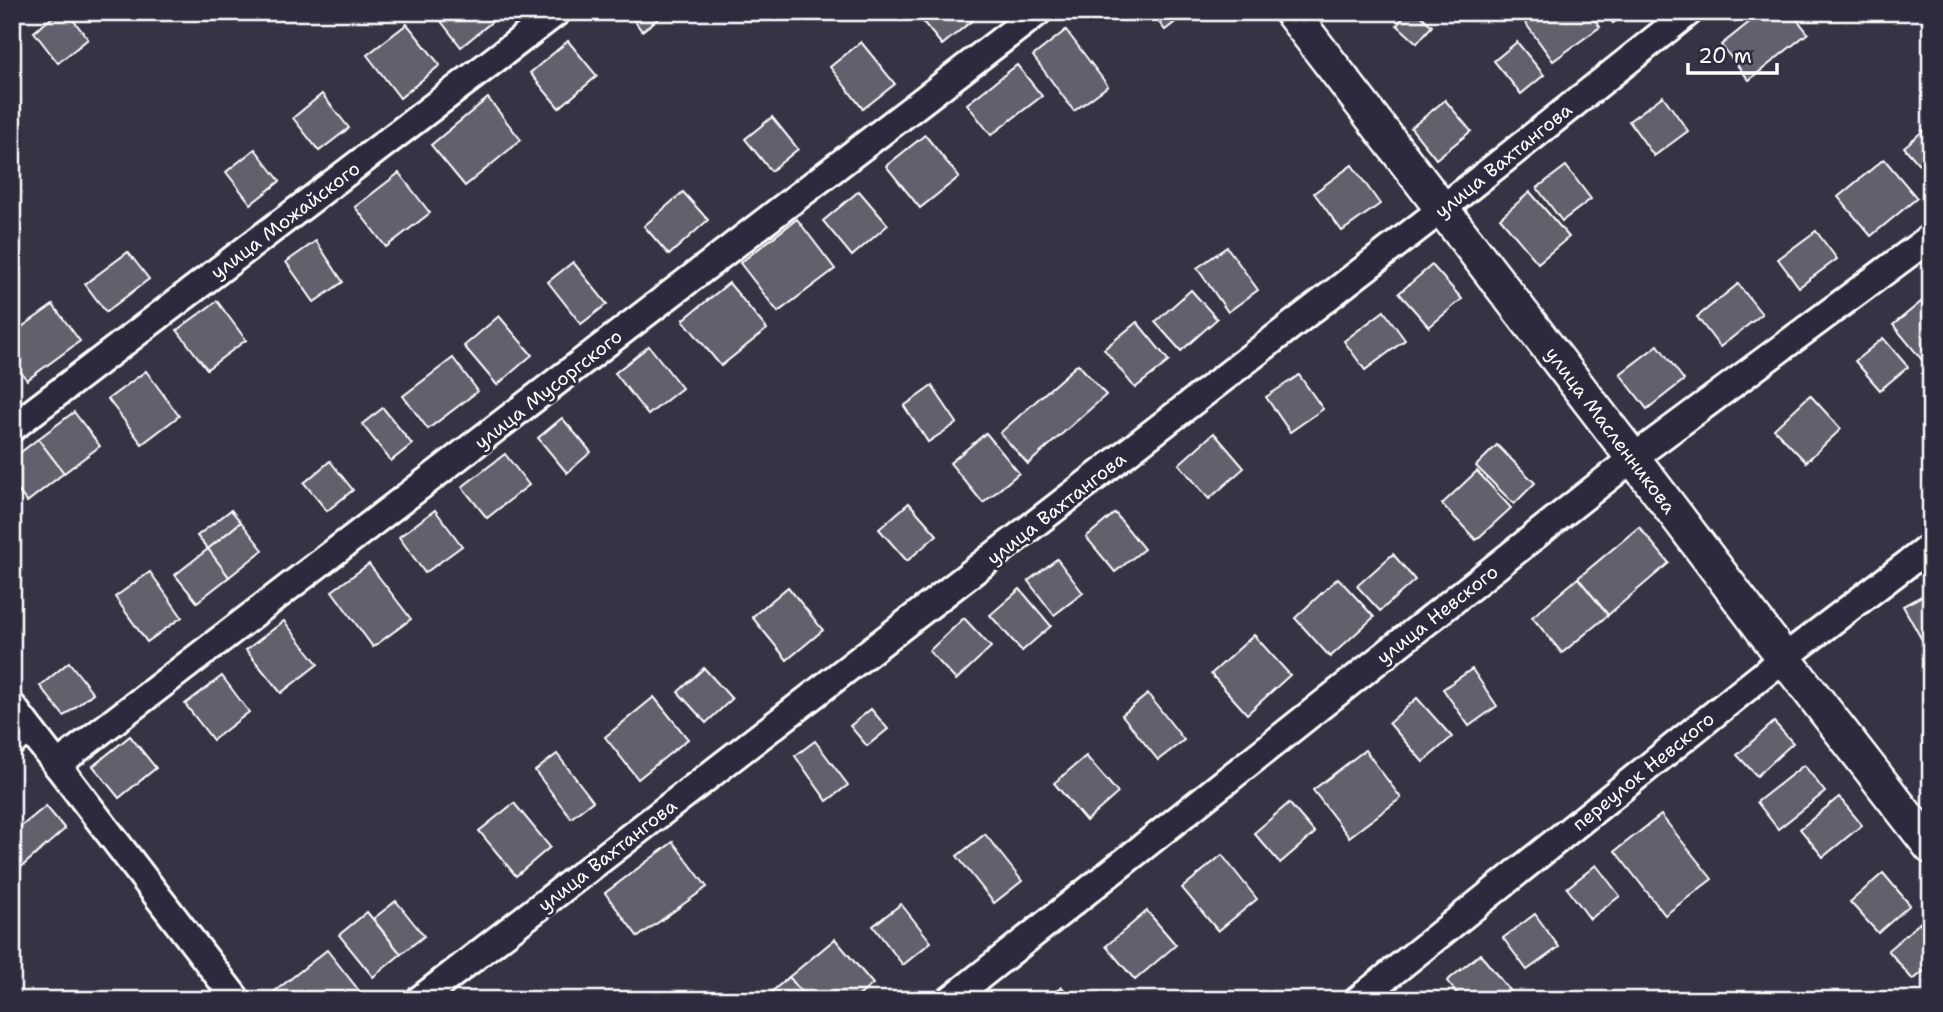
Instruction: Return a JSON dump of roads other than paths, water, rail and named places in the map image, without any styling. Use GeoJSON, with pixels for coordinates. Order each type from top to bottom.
{"type":"FeatureCollection","features":[{"type":"Feature","properties":{"kind":"street","name":"улица Можайского"},"geometry":{"type":"LineString","coordinates":[[12,428],[557,12]]}},
{"type":"Feature","properties":{"kind":"street","name":"улица Мусоргского"},"geometry":{"type":"LineString","coordinates":[[57,765],[1038,12]]}},
{"type":"Feature","properties":{"kind":"street","name":"улица Масленникова"},"geometry":{"type":"LineString","coordinates":[[1291,12],[1783,658],[1931,847]]}},
{"type":"Feature","properties":{"kind":"street","name":"улица Вахтангова"},"geometry":{"type":"LineString","coordinates":[[419,1000],[1442,209],[1689,12]]}},
{"type":"Feature","properties":{"kind":"street","name":"улица Невского"},"geometry":{"type":"LineString","coordinates":[[950,1000],[1633,458],[1931,237]]}},
{"type":"Feature","properties":{"kind":"street","name":"переулок Невского"},"geometry":{"type":"LineString","coordinates":[[1358,1000],[1783,658],[1931,546]]}},
{"type":"Feature","properties":{"kind":"street"},"geometry":{"type":"LineString","coordinates":[[12,706],[237,1000]]}},
{"type":"Feature","properties":{"kind":"lane"},"geometry":{"type":"LineString","coordinates":[[12,750],[34,734]]}}]}
